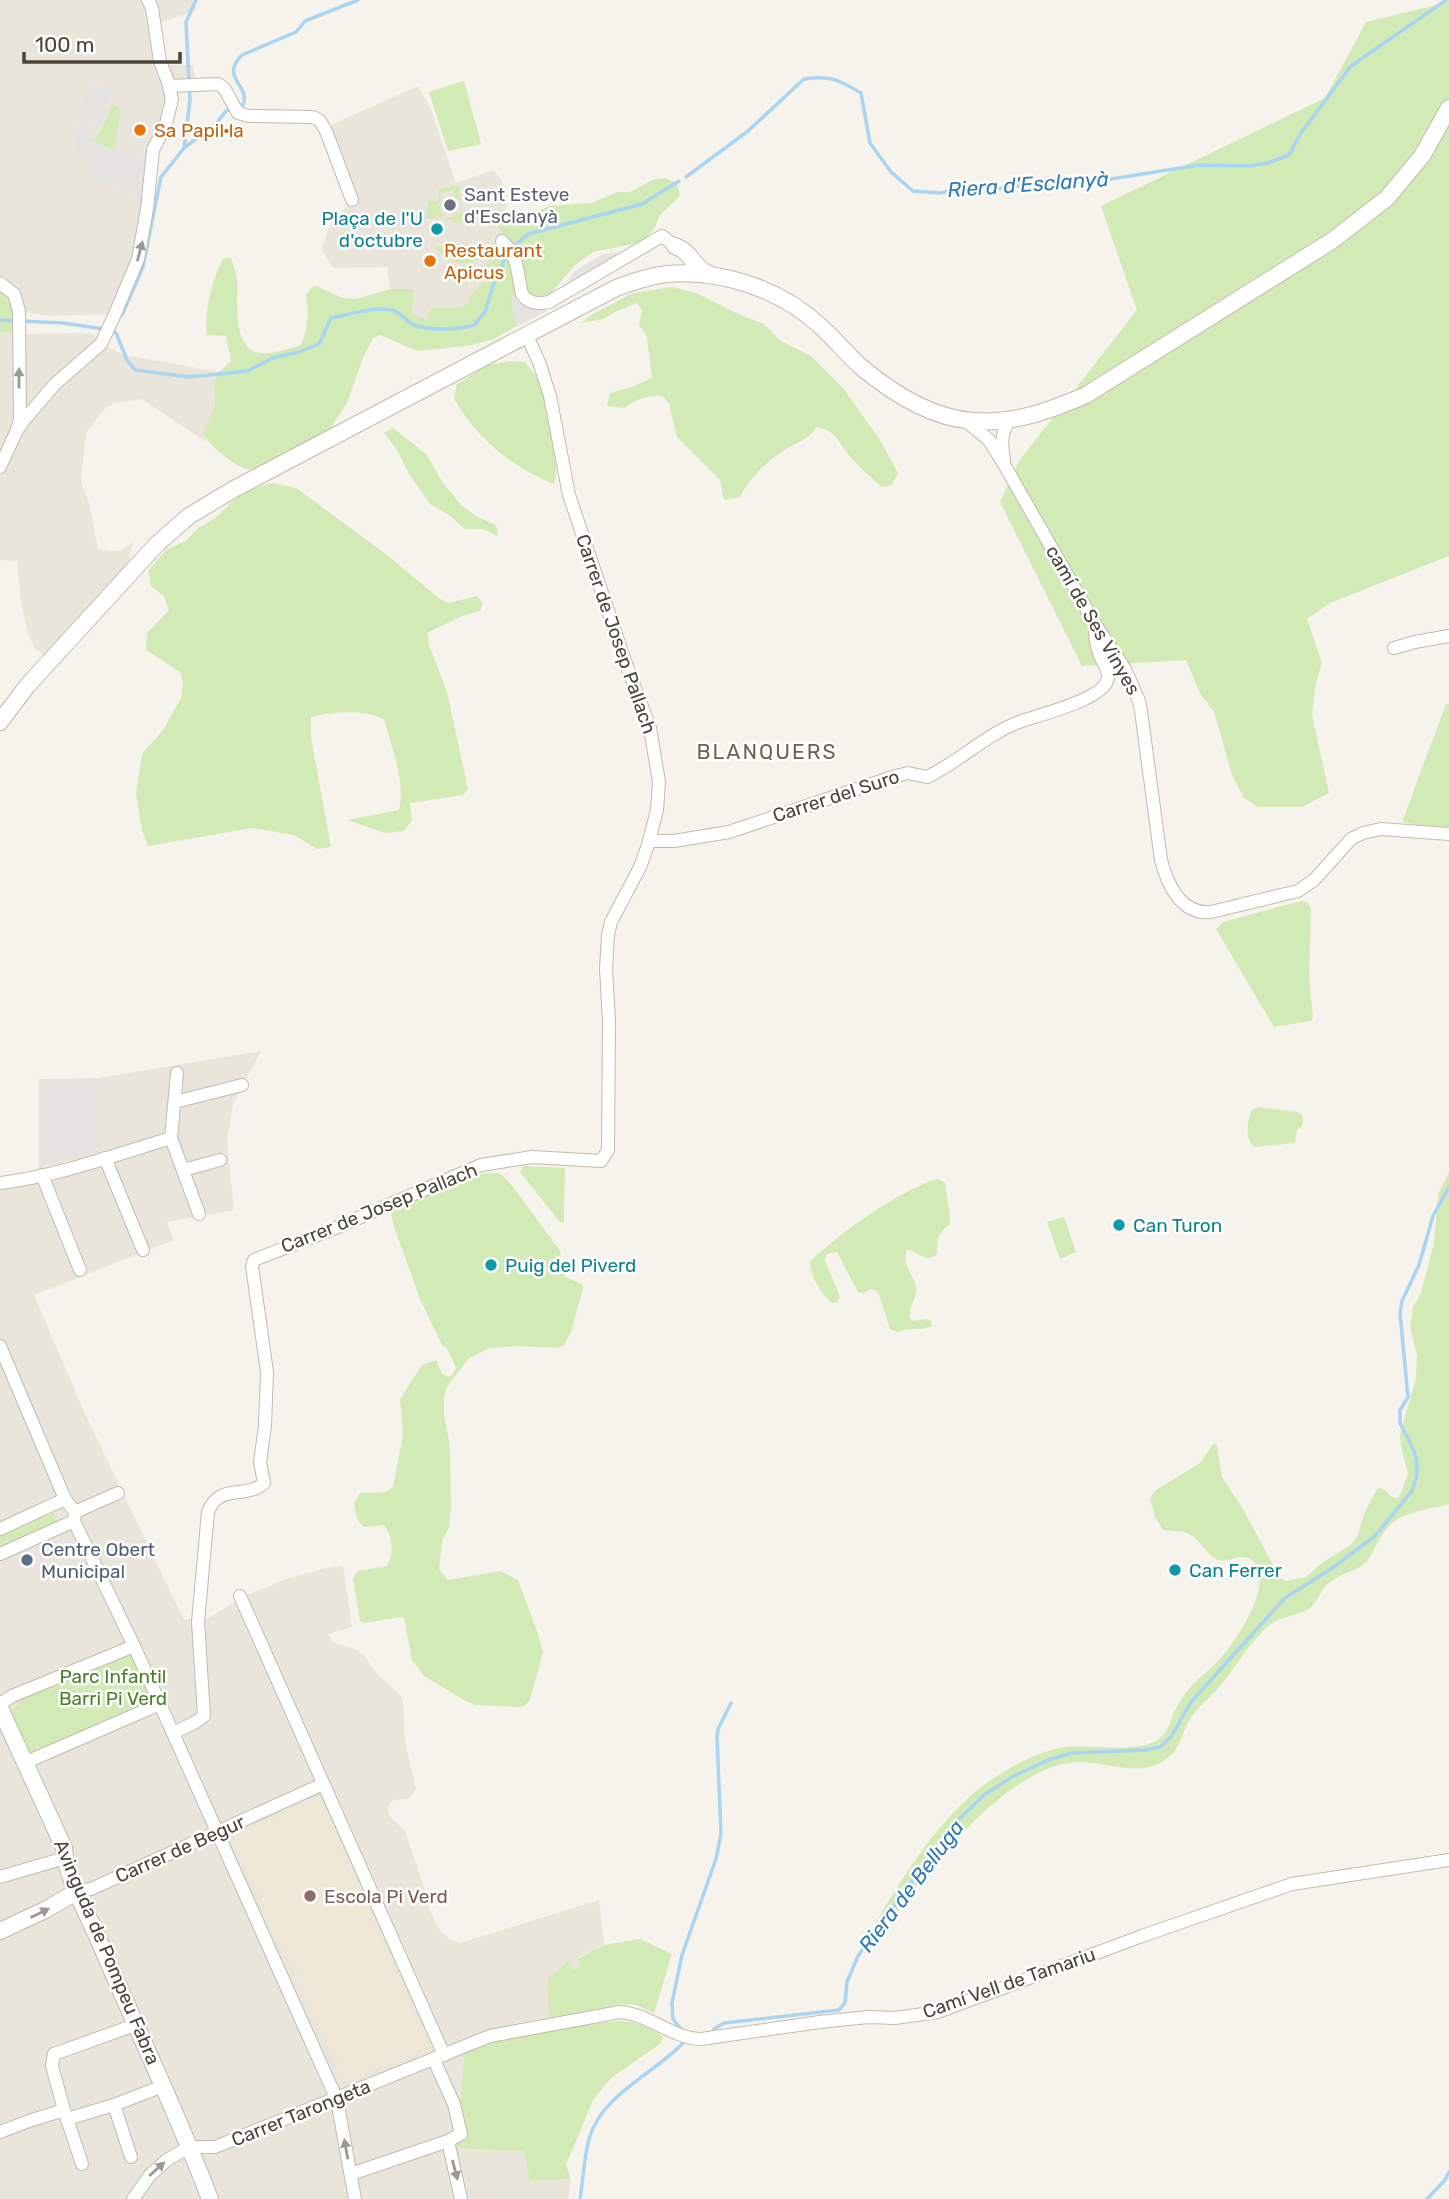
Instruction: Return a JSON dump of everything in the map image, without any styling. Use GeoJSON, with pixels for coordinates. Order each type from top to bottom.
{"type":"FeatureCollection","features":[{"type":"Feature","properties":{"kind":"street"},"geometry":{"type":"LineString","coordinates":[[17,430],[55,384],[92,353],[108,329],[131,277],[142,243],[153,150],[170,112],[172,99],[160,61],[152,8],[148,0]]}},
{"type":"Feature","properties":{"kind":"street"},"geometry":{"type":"LineString","coordinates":[[169,86],[218,84],[224,88],[234,108],[249,116],[313,117],[320,121],[352,200]]}},
{"type":"Feature","properties":{"kind":"street"},"geometry":{"type":"LineString","coordinates":[[0,722],[27,686],[132,570],[189,516],[234,489],[527,336],[588,301],[669,265],[680,263],[721,278],[757,287],[788,303],[820,325],[860,366],[889,388],[932,411],[964,419],[993,421],[1024,418],[1086,395],[1333,240],[1387,198],[1422,156],[1449,108]]}},
{"type":"Feature","properties":{"kind":"street"},"geometry":{"type":"LineString","coordinates":[[507,247],[519,270],[522,294],[532,302],[540,303],[549,302],[662,236],[680,263]]}},
{"type":"Feature","properties":{"kind":"street"},"geometry":{"type":"LineString","coordinates":[[636,281],[659,275],[680,263],[688,253],[698,269],[721,278]]}},
{"type":"Feature","properties":{"kind":"street"},"geometry":{"type":"LineString","coordinates":[[0,283],[14,294],[19,313],[20,420],[0,467]]}},
{"type":"Feature","properties":{"kind":"street","name":"Carrer de Josep Pallach"},"geometry":{"type":"LineString","coordinates":[[173,1733],[204,1716],[198,1622],[208,1512],[220,1496],[257,1488],[264,1483],[260,1462],[265,1426],[267,1372],[252,1262],[481,1165],[532,1157],[596,1161],[603,1159],[607,1150],[608,935],[611,922],[640,867],[649,841],[657,810],[659,782],[650,728],[569,495],[550,396],[527,336]]}},
{"type":"Feature","properties":{"kind":"street"},"geometry":{"type":"LineString","coordinates":[[19,402],[22,409],[27,411],[38,403]]}},
{"type":"Feature","properties":{"kind":"street","name":"camí de Ses Vinyes"},"geometry":{"type":"LineString","coordinates":[[964,419],[989,440],[1095,624],[1125,669],[1139,701],[1161,860],[1165,875],[1184,904],[1204,913],[1298,891],[1314,880],[1351,839],[1363,833],[1381,829],[1449,834]]}},
{"type":"Feature","properties":{"kind":"street","name":"camí de Ses Vinyes"},"geometry":{"type":"LineString","coordinates":[[1005,466],[1001,443],[1003,430],[1010,419]]}},
{"type":"Feature","properties":{"kind":"street","name":"Carrer del Suro"},"geometry":{"type":"LineString","coordinates":[[649,841],[674,841],[729,832],[908,773],[927,778],[1019,721],[1060,710],[1101,688],[1108,681],[1108,676],[1097,648],[1095,624]]}},
{"type":"Feature","properties":{"kind":"street"},"geometry":{"type":"LineString","coordinates":[[1394,648],[1449,636]]}},
{"type":"Feature","properties":{"kind":"street"},"geometry":{"type":"LineString","coordinates":[[177,1073],[171,1138],[199,1214]]}},
{"type":"Feature","properties":{"kind":"street"},"geometry":{"type":"LineString","coordinates":[[175,1102],[242,1085]]}},
{"type":"Feature","properties":{"kind":"street"},"geometry":{"type":"LineString","coordinates":[[0,1183],[42,1175],[171,1138]]}},
{"type":"Feature","properties":{"kind":"street"},"geometry":{"type":"LineString","coordinates":[[105,1158],[143,1250]]}},
{"type":"Feature","properties":{"kind":"street"},"geometry":{"type":"LineString","coordinates":[[183,1170],[219,1160]]}},
{"type":"Feature","properties":{"kind":"street"},"geometry":{"type":"LineString","coordinates":[[42,1175],[80,1270]]}},
{"type":"Feature","properties":{"kind":"street"},"geometry":{"type":"LineString","coordinates":[[0,1346],[65,1499],[134,1646],[337,2100],[355,2199]]}},
{"type":"Feature","properties":{"kind":"street"},"geometry":{"type":"LineString","coordinates":[[0,1554],[118,1493]]}},
{"type":"Feature","properties":{"kind":"street"},"geometry":{"type":"LineString","coordinates":[[0,1529],[65,1499]]}},
{"type":"Feature","properties":{"kind":"street"},"geometry":{"type":"LineString","coordinates":[[240,1596],[439,2058],[461,2134],[448,2141],[351,2174]]}},
{"type":"Feature","properties":{"kind":"street"},"geometry":{"type":"LineString","coordinates":[[0,1706],[12,1696],[134,1646]]}},
{"type":"Feature","properties":{"kind":"street"},"geometry":{"type":"LineString","coordinates":[[24,1763],[160,1704]]}},
{"type":"Feature","properties":{"kind":"street","name":"Avinguda de Pompeu Fabra"},"geometry":{"type":"LineString","coordinates":[[0,1706],[6,1736],[24,1763],[64,1847],[65,1858],[78,1891],[210,2199]]}},
{"type":"Feature","properties":{"kind":"street","name":"Carrer de Begur"},"geometry":{"type":"LineString","coordinates":[[0,1931],[78,1891],[91,1889],[323,1784]]}},
{"type":"Feature","properties":{"kind":"street"},"geometry":{"type":"LineString","coordinates":[[0,1878],[65,1858]]}},
{"type":"Feature","properties":{"kind":"street","name":"Camí Vell de Tamariu"},"geometry":{"type":"LineString","coordinates":[[439,2058],[503,2033],[620,2012],[634,2012],[689,2039],[820,2022],[920,2015],[985,1995],[1292,1884],[1449,1860]]}},
{"type":"Feature","properties":{"kind":"street"},"geometry":{"type":"LineString","coordinates":[[82,2164],[52,2066],[54,2054],[135,2025]]}},
{"type":"Feature","properties":{"kind":"street","name":"Carrer Tarongeta"},"geometry":{"type":"LineString","coordinates":[[133,2199],[159,2165],[189,2147],[215,2147],[439,2058]]}},
{"type":"Feature","properties":{"kind":"street"},"geometry":{"type":"LineString","coordinates":[[0,2133],[29,2121],[114,2105],[163,2086]]}},
{"type":"Feature","properties":{"kind":"street"},"geometry":{"type":"LineString","coordinates":[[114,2105],[131,2157]]}},
{"type":"Feature","properties":{"kind":"street"},"geometry":{"type":"LineString","coordinates":[[448,2141],[461,2199]]}},
{"type":"Feature","properties":{"kind":"shaded area"},"geometry":{"type":"Polygon","coordinates":[[[0,0],[194,0],[197,10],[154,25],[161,65],[193,65],[197,89],[170,89],[158,139],[142,243],[115,314],[50,316],[19,311],[0,283],[0,0]]]}},
{"type":"Feature","properties":{"kind":"shaded area"},"geometry":{"type":"Polygon","coordinates":[[[90,82],[112,88],[101,125],[88,124],[80,117],[90,82]]]}},
{"type":"Feature","properties":{"kind":"shaded area"},"geometry":{"type":"Polygon","coordinates":[[[418,86],[431,109],[456,183],[494,170],[502,181],[507,208],[498,218],[498,226],[505,235],[501,246],[489,259],[486,283],[470,297],[470,302],[461,307],[430,308],[428,321],[412,315],[414,289],[390,289],[387,267],[333,268],[321,249],[330,226],[352,200],[324,128],[418,86]]]}},
{"type":"Feature","properties":{"kind":"shaded area"},"geometry":{"type":"Polygon","coordinates":[[[72,123],[79,123],[91,141],[106,149],[132,152],[148,159],[143,200],[89,176],[91,163],[78,148],[72,123]]]}},
{"type":"Feature","properties":{"kind":"shaded area"},"geometry":{"type":"Polygon","coordinates":[[[627,252],[567,285],[573,272],[603,254],[627,252]]]}},
{"type":"Feature","properties":{"kind":"shaded area"},"geometry":{"type":"Polygon","coordinates":[[[516,273],[520,291],[545,304],[547,311],[517,327],[510,304],[516,273]]]}},
{"type":"Feature","properties":{"kind":"shaded area"},"geometry":{"type":"Polygon","coordinates":[[[0,331],[19,334],[94,335],[101,344],[125,355],[219,372],[214,385],[215,407],[203,434],[208,443],[142,399],[115,403],[104,409],[86,433],[81,481],[89,503],[98,549],[121,550],[134,542],[129,554],[133,570],[50,661],[34,647],[27,630],[17,561],[0,560],[0,331]]]}},
{"type":"Feature","properties":{"kind":"shaded area"},"geometry":{"type":"Polygon","coordinates":[[[261,1051],[233,1104],[227,1142],[234,1210],[167,1222],[174,1240],[34,1295],[86,1416],[184,1620],[192,1618],[195,1623],[207,1619],[247,1595],[286,1579],[343,1566],[352,1627],[328,1634],[333,1642],[357,1650],[365,1656],[376,1673],[400,1695],[403,1702],[405,1741],[416,1789],[409,1799],[394,1800],[390,1803],[388,1810],[390,1817],[405,1831],[429,1909],[441,1932],[460,1943],[599,1900],[604,1945],[577,1958],[581,1967],[574,1970],[568,1963],[549,2019],[525,2151],[530,2181],[571,2179],[568,2199],[0,2199],[0,1176],[39,1169],[39,1079],[98,1078],[261,1051]]]}},
{"type":"Feature","properties":{"kind":"shaded area"},"geometry":{"type":"Polygon","coordinates":[[[97,1079],[96,1153],[40,1165],[40,1081],[97,1079]]]}},
{"type":"Feature","properties":{"kind":"shaded area","name":"Escola Pi Verd"},"geometry":{"type":"Polygon","coordinates":[[[320,1797],[430,2047],[346,2082],[289,1956],[285,1958],[231,1836],[320,1797]]]}},
{"type":"Feature","properties":{"kind":"green space"},"geometry":{"type":"Polygon","coordinates":[[[1447,0],[1449,556],[1330,603],[1307,619],[1322,663],[1316,682],[1312,715],[1329,793],[1302,807],[1258,807],[1244,798],[1232,775],[1214,712],[1200,693],[1186,660],[1082,666],[1000,502],[1019,461],[1137,310],[1101,206],[1325,98],[1366,22],[1445,3],[1447,0]]]}},
{"type":"Feature","properties":{"kind":"green space"},"geometry":{"type":"Polygon","coordinates":[[[464,81],[481,144],[448,151],[429,92],[464,81]]]}},
{"type":"Feature","properties":{"kind":"green space"},"geometry":{"type":"Polygon","coordinates":[[[112,103],[121,110],[114,150],[92,141],[102,128],[112,103]]]}},
{"type":"Feature","properties":{"kind":"green space"},"geometry":{"type":"Polygon","coordinates":[[[665,178],[677,183],[680,196],[660,215],[644,242],[593,252],[575,265],[552,292],[545,310],[494,339],[467,346],[417,351],[380,335],[373,338],[347,403],[330,429],[260,467],[248,469],[237,465],[217,450],[203,434],[215,407],[214,385],[219,372],[231,361],[226,336],[207,335],[210,295],[223,258],[231,258],[236,275],[238,320],[243,340],[256,352],[273,353],[301,345],[307,321],[306,295],[314,285],[343,298],[356,299],[390,289],[414,289],[412,314],[428,320],[430,308],[461,307],[470,302],[469,297],[486,282],[488,261],[504,235],[498,226],[498,218],[518,214],[530,215],[549,206],[591,203],[618,192],[630,192],[652,180],[665,178]]]}},
{"type":"Feature","properties":{"kind":"green space"},"geometry":{"type":"Polygon","coordinates":[[[458,185],[464,216],[464,222],[454,223],[452,219],[444,221],[463,211],[454,190],[440,194],[441,202],[438,203],[443,217],[425,219],[429,201],[439,201],[438,190],[458,185]]]}},
{"type":"Feature","properties":{"kind":"green space"},"geometry":{"type":"Polygon","coordinates":[[[459,244],[470,246],[481,257],[462,264],[450,259],[449,251],[443,255],[435,248],[459,244]]]}},
{"type":"Feature","properties":{"kind":"green space"},"geometry":{"type":"Polygon","coordinates":[[[672,287],[696,293],[764,324],[781,341],[811,356],[843,388],[880,440],[898,473],[892,485],[881,487],[833,434],[817,427],[807,437],[766,464],[740,497],[724,500],[720,480],[677,437],[669,404],[663,396],[643,398],[624,408],[607,406],[610,393],[652,378],[647,337],[639,325],[642,311],[637,303],[604,319],[581,323],[633,293],[672,287]]]}},
{"type":"Feature","properties":{"kind":"green space"},"geometry":{"type":"Polygon","coordinates":[[[0,290],[13,302],[14,333],[0,331],[0,290]]]}},
{"type":"Feature","properties":{"kind":"green space"},"geometry":{"type":"Polygon","coordinates":[[[511,361],[525,362],[542,389],[555,447],[554,484],[523,469],[497,450],[474,427],[454,399],[457,384],[488,365],[511,361]]]}},
{"type":"Feature","properties":{"kind":"green space"},"geometry":{"type":"Polygon","coordinates":[[[393,428],[426,454],[443,483],[461,505],[476,516],[496,525],[498,536],[483,529],[465,529],[430,504],[384,433],[393,428]]]}},
{"type":"Feature","properties":{"kind":"green space"},"geometry":{"type":"Polygon","coordinates":[[[272,483],[296,488],[387,555],[440,599],[449,603],[477,596],[483,604],[480,611],[462,616],[427,633],[447,692],[468,789],[463,795],[410,803],[412,820],[404,831],[385,833],[347,820],[399,810],[401,787],[397,764],[384,719],[358,713],[320,715],[311,717],[311,737],[331,847],[317,849],[294,835],[252,828],[148,846],[142,830],[136,794],[142,754],[163,730],[181,698],[183,683],[180,672],[146,650],[147,633],[169,610],[164,596],[151,586],[148,571],[166,550],[186,541],[243,492],[272,483]]]}},
{"type":"Feature","properties":{"kind":"green space"},"geometry":{"type":"Polygon","coordinates":[[[1446,704],[1449,704],[1449,830],[1402,822],[1446,704]]]}},
{"type":"Feature","properties":{"kind":"green space"},"geometry":{"type":"Polygon","coordinates":[[[1301,901],[1307,902],[1311,909],[1309,977],[1313,1018],[1310,1021],[1274,1027],[1216,929],[1223,922],[1301,901]]]}},
{"type":"Feature","properties":{"kind":"green space"},"geometry":{"type":"Polygon","coordinates":[[[1259,1107],[1300,1114],[1303,1124],[1297,1130],[1295,1143],[1255,1147],[1252,1144],[1248,1135],[1249,1118],[1253,1109],[1259,1107]]]}},
{"type":"Feature","properties":{"kind":"green space"},"geometry":{"type":"Polygon","coordinates":[[[523,1166],[565,1168],[564,1223],[559,1221],[520,1172],[523,1166]]]}},
{"type":"Feature","properties":{"kind":"green space"},"geometry":{"type":"Polygon","coordinates":[[[1449,1172],[1449,1504],[1410,1514],[1392,1523],[1363,1565],[1330,1582],[1307,1610],[1277,1620],[1261,1632],[1222,1684],[1193,1715],[1174,1752],[1158,1764],[1134,1768],[1068,1763],[1041,1772],[1013,1788],[959,1837],[911,1893],[874,1944],[866,1946],[865,1940],[918,1856],[965,1801],[1020,1762],[1050,1750],[1139,1746],[1160,1738],[1188,1690],[1220,1659],[1244,1625],[1260,1582],[1258,1570],[1252,1560],[1243,1557],[1216,1559],[1189,1534],[1163,1530],[1155,1517],[1150,1498],[1156,1490],[1200,1463],[1213,1444],[1217,1445],[1222,1477],[1243,1509],[1280,1578],[1286,1581],[1306,1577],[1323,1562],[1352,1544],[1377,1489],[1381,1488],[1394,1498],[1401,1493],[1408,1474],[1400,1434],[1416,1378],[1417,1355],[1410,1327],[1413,1307],[1421,1293],[1434,1243],[1438,1195],[1449,1172]]]}},
{"type":"Feature","properties":{"kind":"green space"},"geometry":{"type":"Polygon","coordinates":[[[500,1173],[560,1251],[565,1277],[582,1284],[583,1288],[571,1332],[564,1345],[558,1348],[490,1348],[469,1358],[447,1387],[444,1398],[444,1415],[450,1446],[451,1507],[449,1527],[442,1541],[439,1569],[448,1580],[500,1571],[518,1580],[543,1652],[530,1700],[519,1707],[475,1705],[424,1676],[412,1660],[404,1618],[365,1623],[360,1621],[353,1578],[358,1571],[387,1566],[391,1557],[391,1540],[387,1529],[384,1525],[361,1525],[354,1503],[360,1493],[386,1492],[393,1487],[403,1434],[400,1399],[422,1365],[436,1360],[442,1374],[448,1377],[456,1368],[420,1299],[391,1213],[393,1209],[473,1174],[500,1173]]]}},
{"type":"Feature","properties":{"kind":"green space"},"geometry":{"type":"Polygon","coordinates":[[[938,1179],[945,1183],[949,1225],[938,1238],[937,1254],[926,1258],[907,1250],[905,1260],[917,1291],[910,1318],[913,1321],[926,1319],[931,1321],[932,1325],[898,1332],[890,1329],[879,1295],[871,1289],[858,1292],[837,1252],[826,1254],[825,1260],[840,1297],[837,1302],[832,1303],[814,1279],[810,1262],[889,1202],[938,1179]]]}},
{"type":"Feature","properties":{"kind":"green space"},"geometry":{"type":"Polygon","coordinates":[[[1064,1217],[1076,1252],[1060,1259],[1047,1222],[1064,1217]]]}},
{"type":"Feature","properties":{"kind":"green space"},"geometry":{"type":"Polygon","coordinates":[[[51,1509],[58,1523],[0,1548],[0,1532],[51,1509]]]}},
{"type":"Feature","properties":{"kind":"green space","name":"Parc Infantil Barri Pi Verd"},"geometry":{"type":"Polygon","coordinates":[[[131,1652],[152,1701],[150,1703],[147,1698],[143,1700],[144,1704],[41,1751],[39,1746],[35,1747],[38,1753],[30,1753],[10,1710],[20,1705],[18,1701],[131,1652]]]}},
{"type":"Feature","properties":{"kind":"green space"},"geometry":{"type":"Polygon","coordinates":[[[640,1939],[672,1954],[654,2013],[637,2005],[622,2004],[549,2019],[548,1979],[568,1962],[574,1970],[580,1967],[577,1959],[604,1945],[640,1939]]]}},
{"type":"Feature","properties":{"kind":"green space"},"geometry":{"type":"Polygon","coordinates":[[[620,2021],[643,2025],[663,2037],[660,2044],[611,2078],[593,2100],[566,2165],[571,2179],[530,2181],[524,2151],[456,2148],[465,2049],[522,2034],[620,2021]]]}},
{"type":"Feature","properties":{"kind":"waterway","name":"Riera d'Esclanyà"},"geometry":{"type":"LineString","coordinates":[[184,148],[190,100],[186,22],[196,0]]}},
{"type":"Feature","properties":{"kind":"waterway"},"geometry":{"type":"LineString","coordinates":[[122,315],[143,267],[161,177],[184,148],[216,124],[226,111],[243,105],[243,92],[234,76],[236,63],[242,55],[296,32],[305,21],[358,0]]}},
{"type":"Feature","properties":{"kind":"waterway","name":"Riera d'Esclanyà"},"geometry":{"type":"LineString","coordinates":[[686,177],[748,131],[804,79],[821,78],[840,82],[861,93],[870,143],[891,172],[913,191],[940,193],[967,187],[998,189],[1073,185],[1199,165],[1249,166],[1268,163],[1289,155],[1301,133],[1351,66],[1446,0]]}},
{"type":"Feature","properties":{"kind":"waterway","name":"Riera d'Esclanyà"},"geometry":{"type":"LineString","coordinates":[[512,248],[528,234],[642,204],[679,181]]}},
{"type":"Feature","properties":{"kind":"waterway","name":"Riera d'Esclanyà"},"geometry":{"type":"LineString","coordinates":[[111,330],[116,333],[127,360],[135,370],[189,377],[247,371],[273,358],[319,344],[331,318],[361,311],[394,311],[414,325],[436,329],[474,325],[485,312],[495,280],[507,255]]}},
{"type":"Feature","properties":{"kind":"waterway","name":"Riera d'Esclanyà"},"geometry":{"type":"LineString","coordinates":[[0,320],[63,323],[104,329]]}},
{"type":"Feature","properties":{"kind":"waterway","name":"Riera de Belluga"},"geometry":{"type":"LineString","coordinates":[[714,2029],[724,2023],[839,2010],[845,2003],[847,1982],[858,1956],[952,1826],[984,1795],[1012,1777],[1048,1760],[1072,1753],[1160,1747],[1171,1737],[1191,1702],[1285,1598],[1331,1569],[1375,1536],[1412,1491],[1417,1475],[1414,1451],[1400,1423],[1400,1410],[1408,1397],[1400,1313],[1402,1301],[1419,1265],[1433,1216],[1449,1187]]}},
{"type":"Feature","properties":{"kind":"waterway"},"geometry":{"type":"LineString","coordinates":[[682,2030],[673,2019],[672,2003],[682,1955],[716,1859],[721,1834],[717,1737],[718,1729],[731,1703]]}},
{"type":"Feature","properties":{"kind":"waterway"},"geometry":{"type":"LineString","coordinates":[[580,2199],[587,2146],[595,2124],[616,2097],[683,2043]]}},
{"type":"Feature","properties":{"kind":"waterway"},"geometry":{"type":"LineString","coordinates":[[1427,2199],[1449,2172]]}},
{"type":"Feature","properties":{"kind":"place","name":"Sa Papil·la"},"geometry":{"type":"Point","coordinates":[140,130]}},
{"type":"Feature","properties":{"kind":"place","name":"Sant Esteve d'Esclanyà"},"geometry":{"type":"Point","coordinates":[450,205]}},
{"type":"Feature","properties":{"kind":"place","name":"Plaça de l'U d'octubre"},"geometry":{"type":"Point","coordinates":[437,229]}},
{"type":"Feature","properties":{"kind":"place","name":"Restaurant Apicus"},"geometry":{"type":"Point","coordinates":[430,261]}},
{"type":"Feature","properties":{"kind":"place","name":"Can Turon"},"geometry":{"type":"Point","coordinates":[1119,1225]}},
{"type":"Feature","properties":{"kind":"place","name":"Puig del Piverd"},"geometry":{"type":"Point","coordinates":[491,1265]}},
{"type":"Feature","properties":{"kind":"place","name":"Centre Obert Municipal"},"geometry":{"type":"Point","coordinates":[27,1560]}},
{"type":"Feature","properties":{"kind":"place","name":"Can Ferrer"},"geometry":{"type":"Point","coordinates":[1175,1570]}},
{"type":"Feature","properties":{"kind":"place","name":"Escola Pi Verd"},"geometry":{"type":"Point","coordinates":[310,1896]}},
{"type":"Feature","properties":{"kind":"district","name":"BLANQUERS"},"geometry":{"type":"Point","coordinates":[767,751]}}]}
